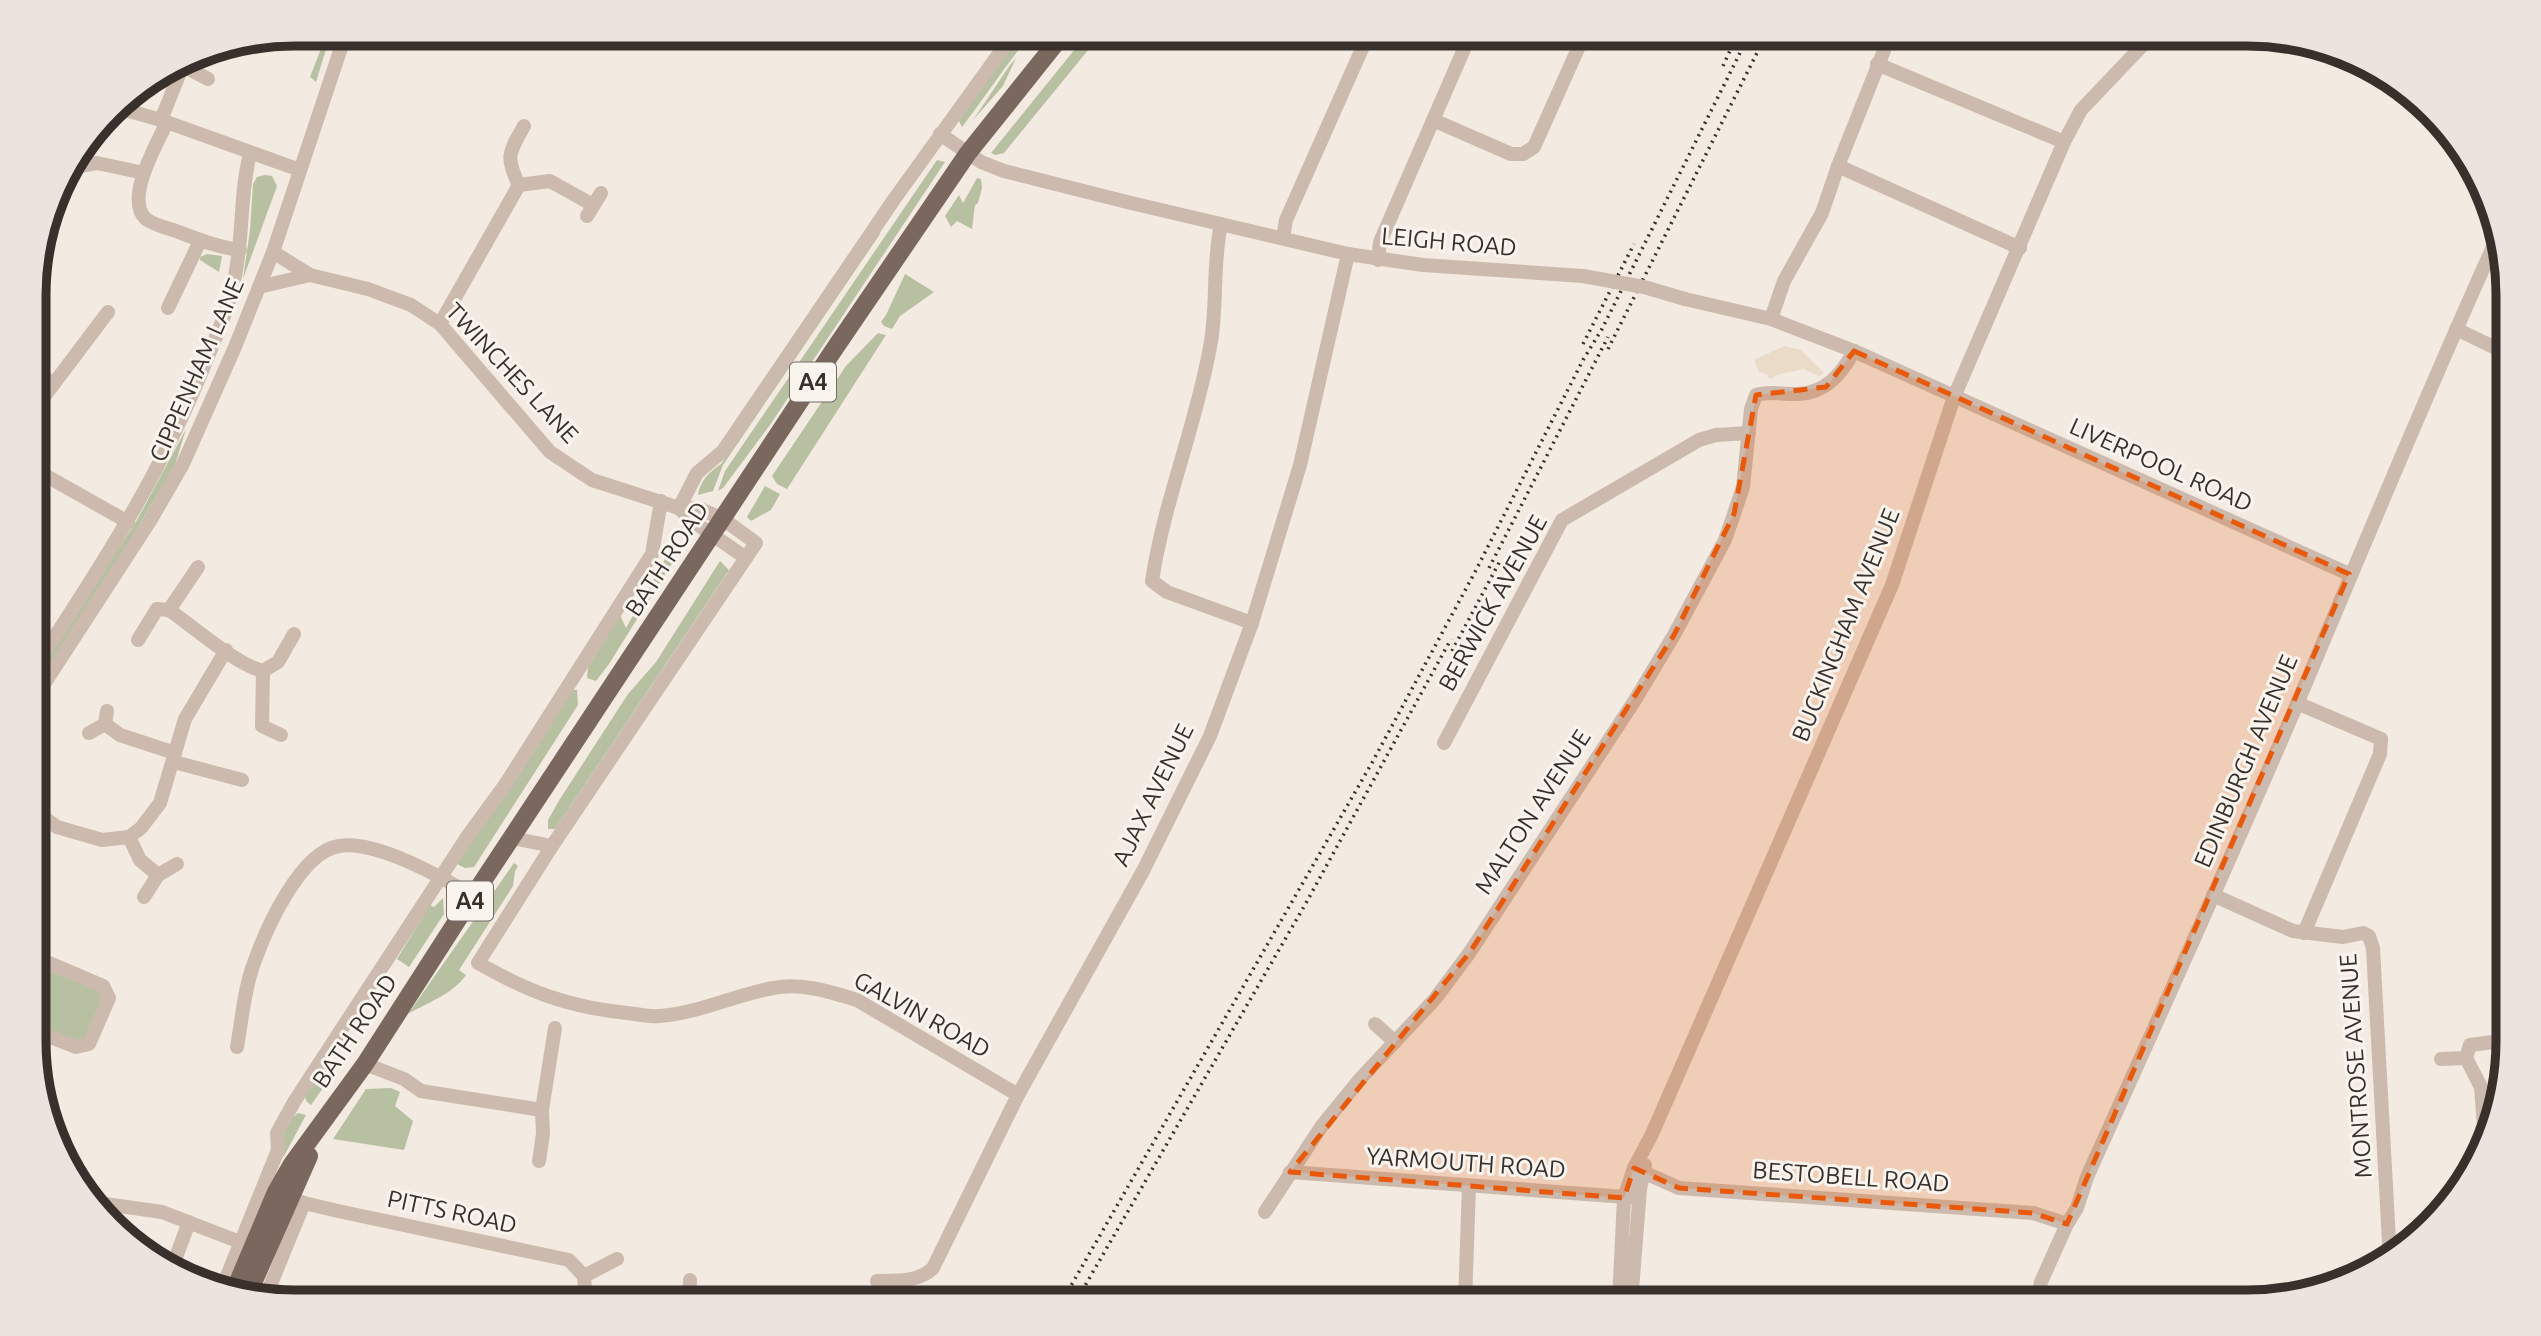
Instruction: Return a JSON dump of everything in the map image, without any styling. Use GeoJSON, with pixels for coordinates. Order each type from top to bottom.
{"type":"FeatureCollection","features":[{"type":"Feature","properties":{"kind":"main road","name":"BATH ROAD"},"geometry":{"type":"LineString","coordinates":[[251,1287],[323,1120],[366,1064],[473,896],[968,153],[1054,46]]}},
{"type":"Feature","properties":{"kind":"main road","name":"BATH ROAD"},"geometry":{"type":"LineString","coordinates":[[238,1284],[290,1197]]}},
{"type":"Feature","properties":{"kind":"street","name":"CIPPENHAM LANE"},"geometry":{"type":"LineString","coordinates":[[46,681],[150,521],[183,464],[273,252],[342,46]]}},
{"type":"Feature","properties":{"kind":"street"},"geometry":{"type":"LineString","coordinates":[[679,508],[696,473],[723,451],[940,134],[1004,46]]}},
{"type":"Feature","properties":{"kind":"street"},"geometry":{"type":"LineString","coordinates":[[1283,238],[1286,220],[1363,46]]}},
{"type":"Feature","properties":{"kind":"street"},"geometry":{"type":"LineString","coordinates":[[1378,260],[1380,242],[1465,46]]}},
{"type":"Feature","properties":{"kind":"street"},"geometry":{"type":"LineString","coordinates":[[1433,120],[1511,154],[1534,148],[1579,46]]}},
{"type":"Feature","properties":{"kind":"street"},"geometry":{"type":"LineString","coordinates":[[1771,319],[1784,281],[1822,213],[1885,46]]}},
{"type":"Feature","properties":{"kind":"street","name":"BUCKINGHAM AVENUE"},"geometry":{"type":"LineString","coordinates":[[1619,1290],[1623,1198],[1639,1170],[1652,1134],[1892,585],[1954,397],[2064,142],[2081,110],[2142,46]]}},
{"type":"Feature","properties":{"kind":"street"},"geometry":{"type":"LineString","coordinates":[[1877,64],[2064,142]]}},
{"type":"Feature","properties":{"kind":"street"},"geometry":{"type":"LineString","coordinates":[[189,69],[208,79]]}},
{"type":"Feature","properties":{"kind":"street"},"geometry":{"type":"LineString","coordinates":[[178,75],[144,173],[137,202],[148,221],[200,241],[240,250]]}},
{"type":"Feature","properties":{"kind":"street"},"geometry":{"type":"LineString","coordinates":[[126,110],[300,170]]}},
{"type":"Feature","properties":{"kind":"street"},"geometry":{"type":"LineString","coordinates":[[519,185],[509,165],[512,146],[524,126]]}},
{"type":"Feature","properties":{"kind":"street","name":"LEIGH ROAD"},"geometry":{"type":"LineString","coordinates":[[940,134],[981,162],[1004,171],[1348,254],[1378,260],[1583,276],[1644,287],[1771,319],[1853,351],[1954,397]]}},
{"type":"Feature","properties":{"kind":"street"},"geometry":{"type":"LineString","coordinates":[[46,650],[128,522],[184,417],[233,286],[240,250],[246,170],[250,153]]}},
{"type":"Feature","properties":{"kind":"street"},"geometry":{"type":"LineString","coordinates":[[81,166],[97,163],[144,173]]}},
{"type":"Feature","properties":{"kind":"street"},"geometry":{"type":"LineString","coordinates":[[1838,166],[2020,248]]}},
{"type":"Feature","properties":{"kind":"street"},"geometry":{"type":"LineString","coordinates":[[519,185],[550,181],[593,205]]}},
{"type":"Feature","properties":{"kind":"street"},"geometry":{"type":"LineString","coordinates":[[440,324],[519,185]]}},
{"type":"Feature","properties":{"kind":"street"},"geometry":{"type":"LineString","coordinates":[[1221,224],[1213,276],[1210,346],[1164,516],[1152,581],[1167,592],[1252,623]]}},
{"type":"Feature","properties":{"kind":"street"},"geometry":{"type":"LineString","coordinates":[[168,308],[200,241]]}},
{"type":"Feature","properties":{"kind":"street","name":"EDINBURGH AVENUE"},"geometry":{"type":"LineString","coordinates":[[2039,1290],[2297,703],[2349,574],[2491,249]]}},
{"type":"Feature","properties":{"kind":"street","name":"TWINCHES LANE"},"geometry":{"type":"LineString","coordinates":[[273,252],[310,275],[368,289],[411,305],[440,324],[550,453],[592,480],[679,508],[698,508],[723,519],[756,543],[747,558],[691,520],[679,508]]}},
{"type":"Feature","properties":{"kind":"street","name":"AJAX AVENUE"},"geometry":{"type":"LineString","coordinates":[[877,1281],[903,1281],[925,1276],[933,1268],[1018,1095],[1181,796],[1210,736],[1252,623],[1300,465],[1348,254]]}},
{"type":"Feature","properties":{"kind":"street","name":"TWINCHES LANE"},"geometry":{"type":"LineString","coordinates":[[259,287],[310,275]]}},
{"type":"Feature","properties":{"kind":"street"},"geometry":{"type":"LineString","coordinates":[[46,394],[108,312]]}},
{"type":"Feature","properties":{"kind":"street"},"geometry":{"type":"LineString","coordinates":[[2456,329],[2496,348]]}},
{"type":"Feature","properties":{"kind":"street","name":"MALTON AVENUE"},"geometry":{"type":"LineString","coordinates":[[1265,1212],[1290,1172],[1352,1089],[1435,999],[1470,952],[1612,731],[1635,700],[1691,607],[1725,540],[1743,487],[1751,409],[1756,395],[1767,391],[1797,394],[1825,387],[1844,370],[1853,351]]}},
{"type":"Feature","properties":{"kind":"street"},"geometry":{"type":"LineString","coordinates":[[46,378],[54,384]]}},
{"type":"Feature","properties":{"kind":"street","name":"LIVERPOOL ROAD"},"geometry":{"type":"LineString","coordinates":[[1954,397],[2349,574]]}},
{"type":"Feature","properties":{"kind":"street","name":"BERWICK AVENUE"},"geometry":{"type":"LineString","coordinates":[[1444,743],[1562,520],[1699,440],[1716,435],[1749,433]]}},
{"type":"Feature","properties":{"kind":"street"},"geometry":{"type":"LineString","coordinates":[[46,476],[128,522]]}},
{"type":"Feature","properties":{"kind":"street","name":"BATH ROAD"},"geometry":{"type":"LineString","coordinates":[[225,1280],[278,1150],[277,1133],[294,1102],[440,877],[505,785],[652,554],[661,501]]}},
{"type":"Feature","properties":{"kind":"street"},"geometry":{"type":"LineString","coordinates":[[512,838],[552,845],[747,558]]}},
{"type":"Feature","properties":{"kind":"street"},"geometry":{"type":"LineString","coordinates":[[169,610],[198,567]]}},
{"type":"Feature","properties":{"kind":"street"},"geometry":{"type":"LineString","coordinates":[[138,640],[157,609],[169,610],[251,668],[263,671],[278,662],[294,635]]}},
{"type":"Feature","properties":{"kind":"street"},"geometry":{"type":"LineString","coordinates":[[46,819],[57,827],[102,839],[129,837],[141,828],[160,803],[185,719],[226,650]]}},
{"type":"Feature","properties":{"kind":"street"},"geometry":{"type":"LineString","coordinates":[[263,671],[262,726],[281,735]]}},
{"type":"Feature","properties":{"kind":"street","name":"MONTROSE AVENUE"},"geometry":{"type":"LineString","coordinates":[[2297,703],[2381,739],[2380,754],[2304,933]]}},
{"type":"Feature","properties":{"kind":"street"},"geometry":{"type":"LineString","coordinates":[[89,733],[106,718],[120,736],[174,758],[242,780]]}},
{"type":"Feature","properties":{"kind":"street"},"geometry":{"type":"LineString","coordinates":[[129,837],[140,860],[158,875]]}},
{"type":"Feature","properties":{"kind":"street"},"geometry":{"type":"LineString","coordinates":[[237,1047],[253,964],[290,884],[312,860],[336,846],[355,845],[420,865],[473,896]]}},
{"type":"Feature","properties":{"kind":"street","name":"GALVIN ROAD"},"geometry":{"type":"LineString","coordinates":[[552,845],[478,962],[518,986],[566,1003],[604,1011],[658,1016],[703,1008],[775,987],[812,988],[857,1000],[1018,1095]]}},
{"type":"Feature","properties":{"kind":"street"},"geometry":{"type":"LineString","coordinates":[[144,897],[158,875],[177,864]]}},
{"type":"Feature","properties":{"kind":"street","name":"MONTROSE AVENUE"},"geometry":{"type":"LineString","coordinates":[[2213,895],[2293,931],[2343,937],[2363,933],[2369,936],[2373,948],[2389,1246]]}},
{"type":"Feature","properties":{"kind":"street"},"geometry":{"type":"LineString","coordinates":[[46,962],[103,986],[109,998],[89,1044],[76,1047],[46,1035]]}},
{"type":"Feature","properties":{"kind":"street"},"geometry":{"type":"LineString","coordinates":[[1375,1024],[1395,1042]]}},
{"type":"Feature","properties":{"kind":"street"},"geometry":{"type":"LineString","coordinates":[[539,1161],[543,1135],[542,1110],[555,1028]]}},
{"type":"Feature","properties":{"kind":"street"},"geometry":{"type":"LineString","coordinates":[[2483,1118],[2481,1087],[2466,1058],[2470,1045],[2493,1042]]}},
{"type":"Feature","properties":{"kind":"street"},"geometry":{"type":"LineString","coordinates":[[2441,1059],[2466,1058]]}},
{"type":"Feature","properties":{"kind":"street"},"geometry":{"type":"LineString","coordinates":[[366,1064],[404,1079],[421,1091],[542,1110]]}},
{"type":"Feature","properties":{"kind":"street","name":"BUCKINGHAM AVENUE"},"geometry":{"type":"LineString","coordinates":[[1632,1290],[1639,1170]]}},
{"type":"Feature","properties":{"kind":"street","name":"BESTOBELL ROAD"},"geometry":{"type":"LineString","coordinates":[[1639,1170],[1679,1188],[2033,1213],[2067,1224]]}},
{"type":"Feature","properties":{"kind":"street","name":"YARMOUTH ROAD"},"geometry":{"type":"LineString","coordinates":[[1290,1172],[1639,1198]]}},
{"type":"Feature","properties":{"kind":"street"},"geometry":{"type":"LineString","coordinates":[[1465,1290],[1469,1186]]}},
{"type":"Feature","properties":{"kind":"street"},"geometry":{"type":"LineString","coordinates":[[268,1289],[290,1197]]}},
{"type":"Feature","properties":{"kind":"street","name":"PITTS ROAD"},"geometry":{"type":"LineString","coordinates":[[290,1197],[569,1261],[584,1276]]}},
{"type":"Feature","properties":{"kind":"street"},"geometry":{"type":"LineString","coordinates":[[105,1204],[162,1212],[240,1242]]}},
{"type":"Feature","properties":{"kind":"street"},"geometry":{"type":"LineString","coordinates":[[175,1260],[188,1222]]}},
{"type":"Feature","properties":{"kind":"street"},"geometry":{"type":"LineString","coordinates":[[585,1290],[584,1276],[617,1259]]}},
{"type":"Feature","properties":{"kind":"street"},"geometry":{"type":"LineString","coordinates":[[690,1280],[690,1290]]}},
{"type":"Feature","properties":{"kind":"highlighted area"},"geometry":{"type":"Polygon","coordinates":[[[1854,351],[2349,574],[2067,1224],[2033,1213],[1679,1188],[1634,1168],[1624,1198],[1290,1172],[1470,952],[1674,635],[1734,514],[1756,395],[1826,387],[1854,351]]]}},
{"type":"Feature","properties":{"kind":"green space"},"geometry":{"type":"Polygon","coordinates":[[[322,46],[327,46],[316,82],[310,77],[322,46]]]}},
{"type":"Feature","properties":{"kind":"green space"},"geometry":{"type":"Polygon","coordinates":[[[1013,46],[1022,46],[962,127],[958,119],[1013,46]]]}},
{"type":"Feature","properties":{"kind":"green space"},"geometry":{"type":"Polygon","coordinates":[[[1077,46],[1091,46],[1004,153],[991,153],[1077,46]]]}},
{"type":"Feature","properties":{"kind":"green space"},"geometry":{"type":"Polygon","coordinates":[[[1016,58],[1003,86],[973,120],[1010,65],[1016,58]]]}},
{"type":"Feature","properties":{"kind":"green space"},"geometry":{"type":"Polygon","coordinates":[[[937,160],[945,162],[770,425],[718,491],[725,471],[937,160]]]}},
{"type":"Feature","properties":{"kind":"green space"},"geometry":{"type":"Polygon","coordinates":[[[272,176],[277,186],[243,279],[253,184],[257,177],[272,176]]]}},
{"type":"Feature","properties":{"kind":"green space"},"geometry":{"type":"Polygon","coordinates":[[[977,178],[981,179],[982,188],[975,205],[972,229],[957,221],[951,227],[945,216],[959,195],[963,203],[977,178]]]}},
{"type":"Feature","properties":{"kind":"green space"},"geometry":{"type":"Polygon","coordinates":[[[881,226],[880,234],[723,465],[713,491],[698,495],[703,481],[721,464],[881,226]]]}},
{"type":"Feature","properties":{"kind":"green space"},"geometry":{"type":"Polygon","coordinates":[[[207,254],[222,256],[219,272],[200,260],[200,257],[207,254]]]}},
{"type":"Feature","properties":{"kind":"green space"},"geometry":{"type":"Polygon","coordinates":[[[905,274],[934,292],[900,316],[892,329],[881,322],[905,274]]]}},
{"type":"Feature","properties":{"kind":"green space"},"geometry":{"type":"Polygon","coordinates":[[[878,333],[886,335],[787,489],[777,484],[772,476],[846,366],[878,333]]]}},
{"type":"Feature","properties":{"kind":"green space"},"geometry":{"type":"Polygon","coordinates":[[[186,429],[175,465],[131,539],[46,669],[46,660],[137,520],[186,429]]]}},
{"type":"Feature","properties":{"kind":"green space"},"geometry":{"type":"Polygon","coordinates":[[[765,486],[780,494],[771,510],[751,521],[747,517],[765,486]]]}},
{"type":"Feature","properties":{"kind":"green space"},"geometry":{"type":"Polygon","coordinates":[[[672,547],[679,552],[609,664],[596,681],[587,678],[588,667],[620,615],[626,628],[672,547]]]}},
{"type":"Feature","properties":{"kind":"green space"},"geometry":{"type":"Polygon","coordinates":[[[720,561],[729,570],[555,829],[548,829],[548,820],[560,799],[628,694],[656,662],[720,561]]]}},
{"type":"Feature","properties":{"kind":"green space"},"geometry":{"type":"Polygon","coordinates":[[[572,690],[577,690],[578,705],[474,867],[465,868],[457,864],[572,690]]]}},
{"type":"Feature","properties":{"kind":"green space"},"geometry":{"type":"Polygon","coordinates":[[[514,863],[518,866],[513,886],[459,970],[466,975],[447,993],[408,1014],[514,863]]]}},
{"type":"Feature","properties":{"kind":"green space"},"geometry":{"type":"Polygon","coordinates":[[[443,898],[444,914],[409,967],[397,959],[430,905],[434,907],[443,898]]]}},
{"type":"Feature","properties":{"kind":"green space"},"geometry":{"type":"Polygon","coordinates":[[[46,969],[100,991],[104,997],[87,1040],[79,1042],[46,1029],[46,969]]]}},
{"type":"Feature","properties":{"kind":"green space"},"geometry":{"type":"Polygon","coordinates":[[[331,1059],[340,1064],[311,1105],[305,1097],[331,1059]]]}},
{"type":"Feature","properties":{"kind":"green space"},"geometry":{"type":"Polygon","coordinates":[[[391,1088],[400,1092],[395,1106],[413,1121],[404,1150],[333,1139],[366,1089],[391,1088]]]}},
{"type":"Feature","properties":{"kind":"green space"},"geometry":{"type":"Polygon","coordinates":[[[298,1113],[306,1115],[284,1156],[281,1156],[287,1126],[298,1113]]]}},
{"type":"Feature","properties":{"kind":"shaded area"},"geometry":{"type":"Polygon","coordinates":[[[1784,346],[1801,350],[1824,373],[1819,376],[1804,369],[1776,375],[1772,379],[1759,372],[1754,360],[1784,346]]]}},
{"type":"Feature","properties":{"kind":"railway"},"geometry":{"type":"LineString","coordinates":[[1723,66],[1732,46]]}},
{"type":"Feature","properties":{"kind":"railway"},"geometry":{"type":"LineString","coordinates":[[1068,1290],[1373,761],[1475,572],[1583,360],[1602,329],[1744,46]]}},
{"type":"Feature","properties":{"kind":"railway"},"geometry":{"type":"LineString","coordinates":[[1608,349],[1760,46]]}},
{"type":"Feature","properties":{"kind":"railway"},"geometry":{"type":"LineString","coordinates":[[1583,344],[1634,244]]}},
{"type":"Feature","properties":{"kind":"railway"},"geometry":{"type":"LineString","coordinates":[[1489,568],[1608,337]]}},
{"type":"Feature","properties":{"kind":"railway"},"geometry":{"type":"LineString","coordinates":[[1452,651],[1500,561]]}},
{"type":"Feature","properties":{"kind":"railway"},"geometry":{"type":"LineString","coordinates":[[1083,1290],[1306,903],[1451,639]]}}]}
